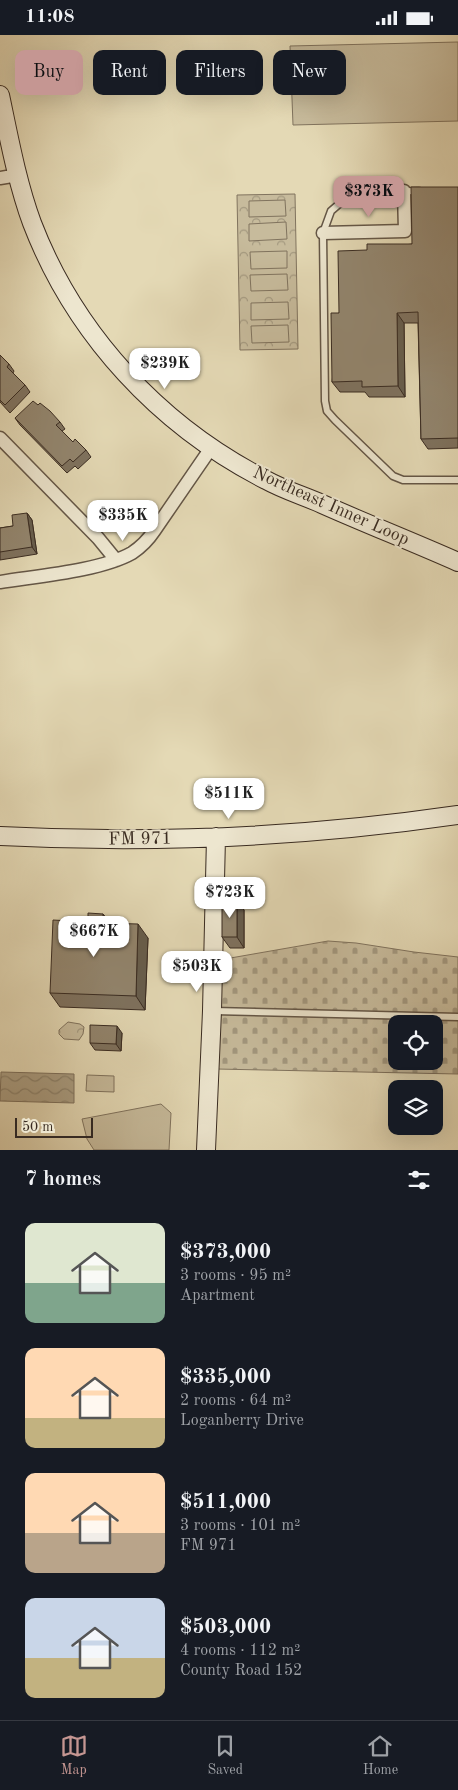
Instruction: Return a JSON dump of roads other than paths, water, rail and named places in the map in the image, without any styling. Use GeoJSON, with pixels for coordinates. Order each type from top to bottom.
{"type":"FeatureCollection","features":[{"type":"Feature","properties":{"kind":"main road","name":"Northeast Inner Loop"},"geometry":{"type":"LineString","coordinates":[[0,95],[18,175],[32,223],[59,283],[92,335],[132,382],[176,422],[212,448],[267,481],[458,562]]}},
{"type":"Feature","properties":{"kind":"main road","name":"FM 971"},"geometry":{"type":"LineString","coordinates":[[0,836],[61,839],[216,837],[365,826],[458,815]]}},
{"type":"Feature","properties":{"kind":"main road"},"geometry":{"type":"LineString","coordinates":[[206,1150],[212,1011],[216,837]]}},
{"type":"Feature","properties":{"kind":"street"},"geometry":{"type":"LineString","coordinates":[[0,178],[18,175]]}},
{"type":"Feature","properties":{"kind":"street"},"geometry":{"type":"LineString","coordinates":[[323,233],[405,231],[404,191]]}},
{"type":"Feature","properties":{"kind":"street"},"geometry":{"type":"LineString","coordinates":[[0,438],[98,538],[116,560]]}},
{"type":"Feature","properties":{"kind":"street"},"geometry":{"type":"LineString","coordinates":[[0,582],[90,567],[133,553],[145,543],[212,448]]}},
{"type":"Feature","properties":{"kind":"lane"},"geometry":{"type":"LineString","coordinates":[[431,191],[353,192],[331,211],[323,233],[325,401],[328,411],[393,476],[403,480],[458,480]]}},
{"type":"Feature","properties":{"kind":"lane"},"geometry":{"type":"LineString","coordinates":[[212,1011],[458,1017]]}},
{"type":"Feature","properties":{"kind":"water"},"geometry":{"type":"Polygon","coordinates":[[[1,1072],[74,1074],[74,1103],[0,1101],[1,1072]]]}}]}
